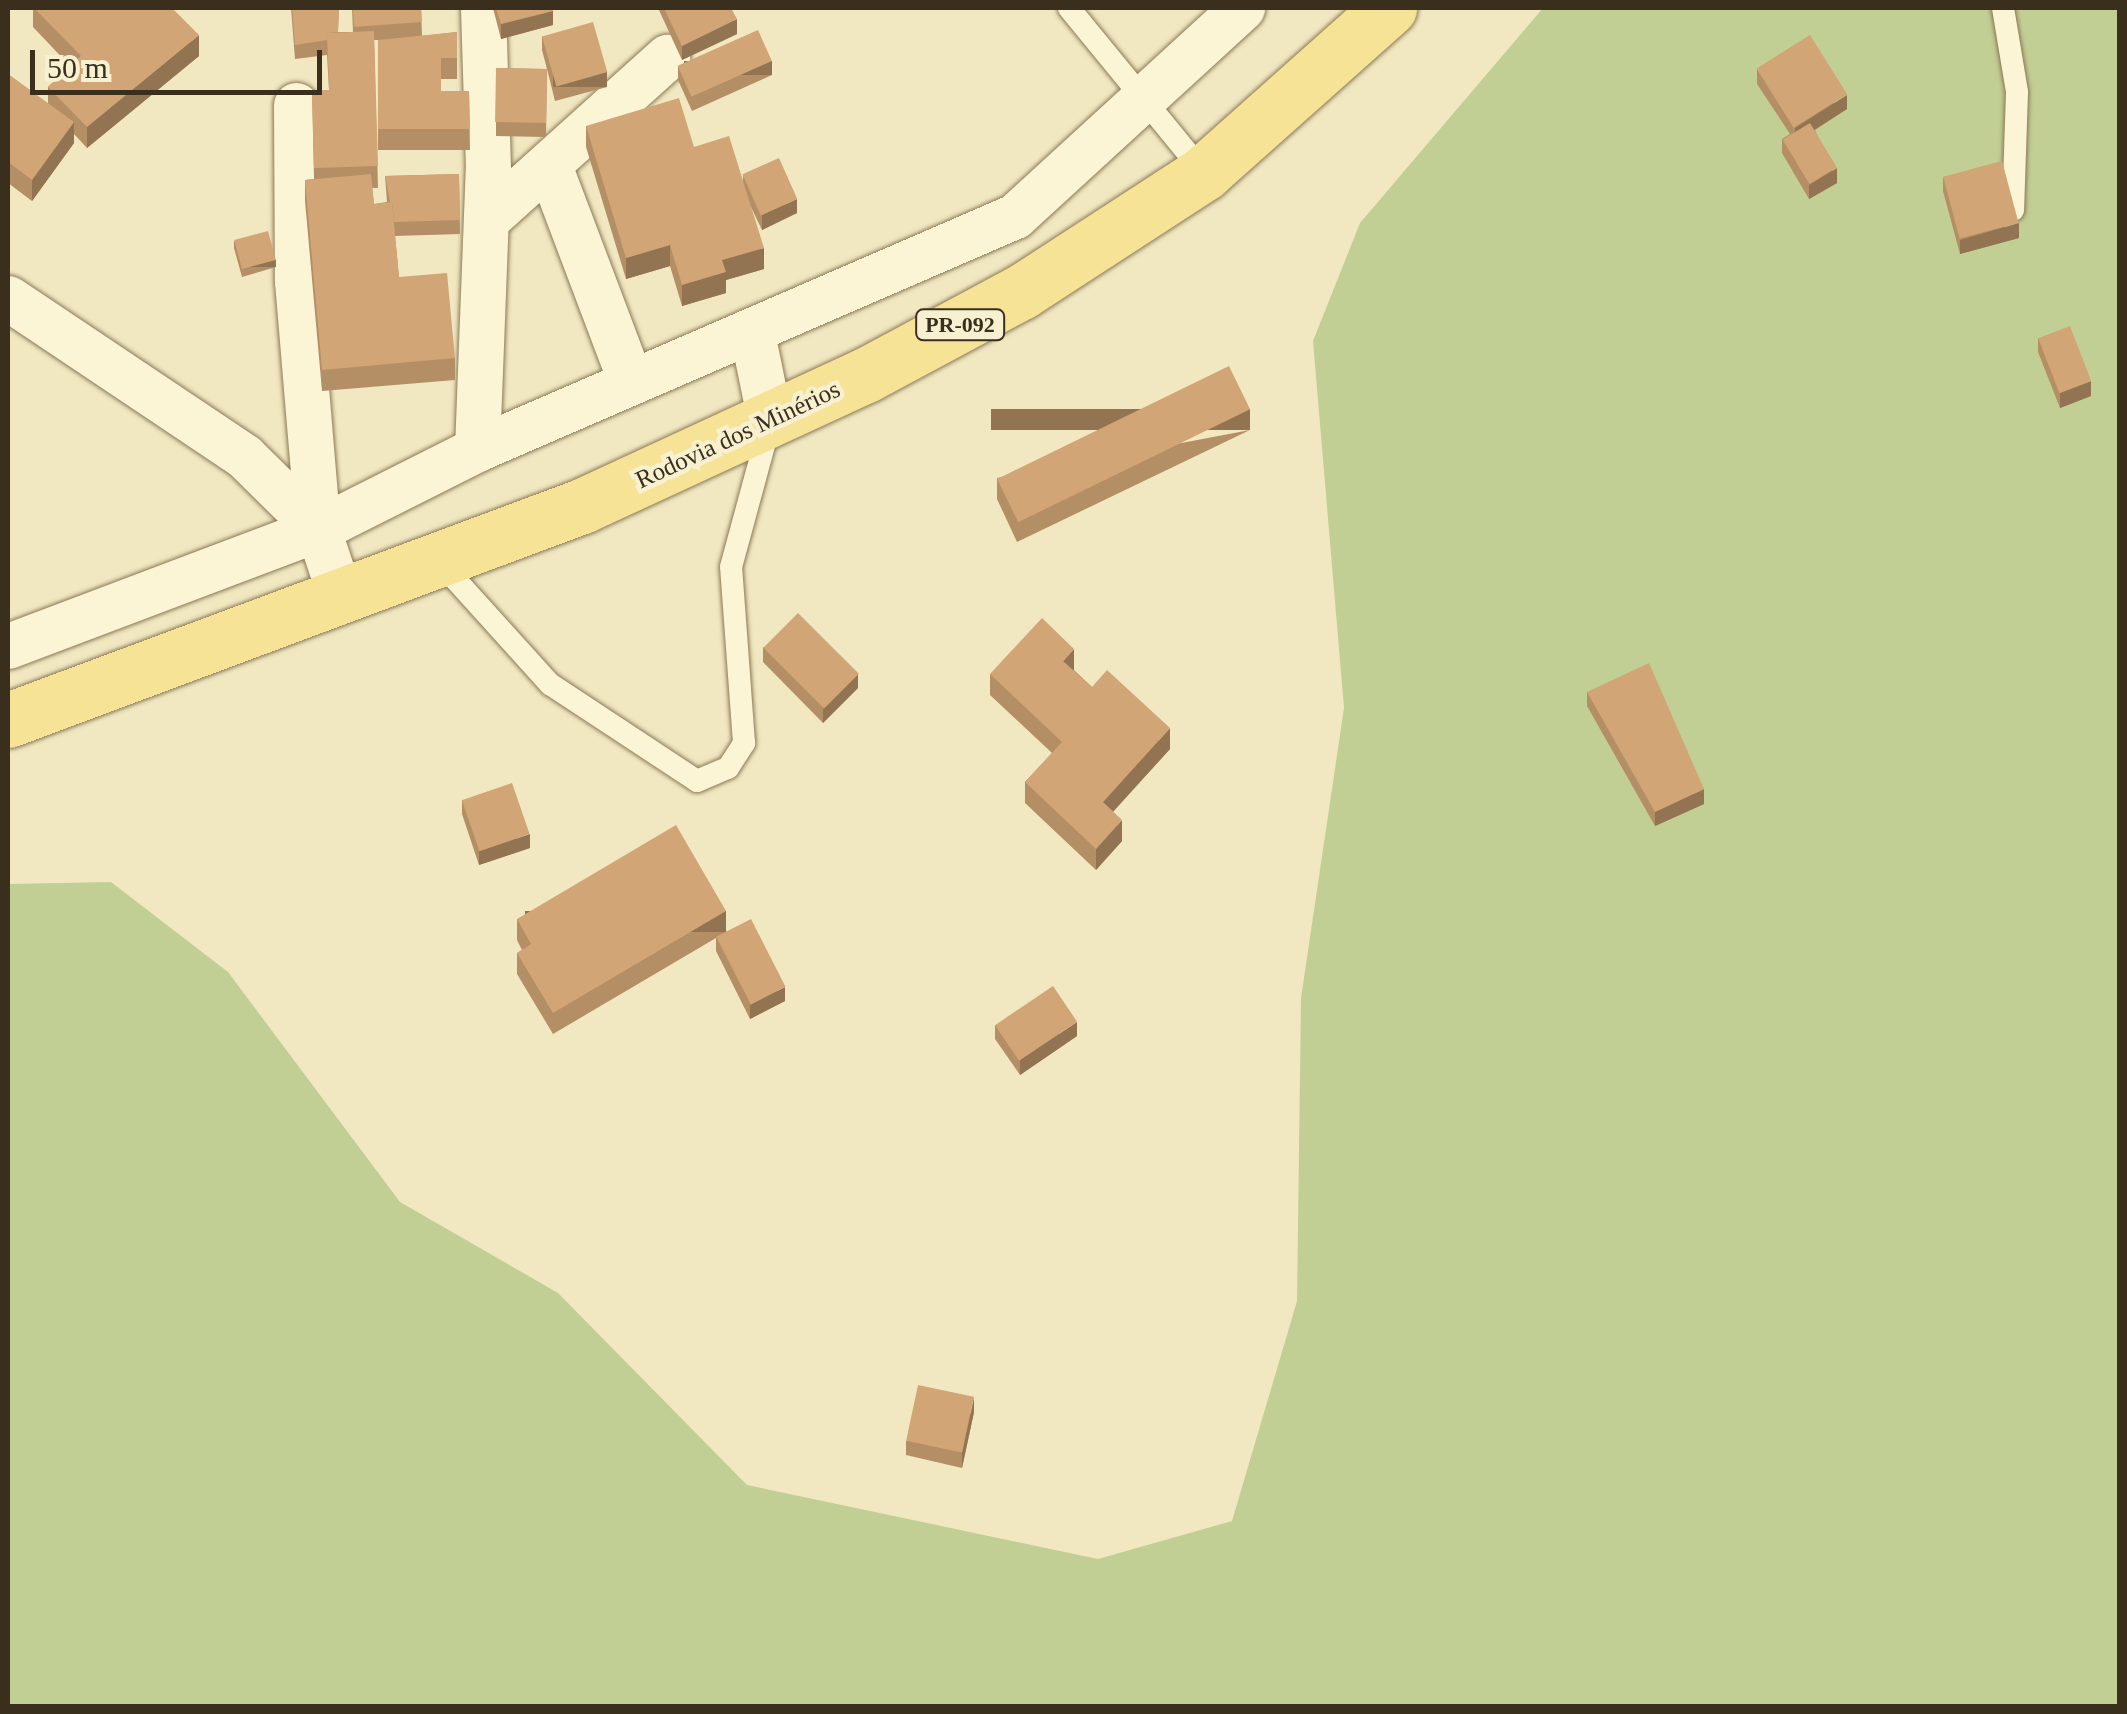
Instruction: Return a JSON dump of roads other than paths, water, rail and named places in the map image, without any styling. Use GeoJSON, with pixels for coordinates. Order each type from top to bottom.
{"type":"FeatureCollection","features":[{"type":"Feature","properties":{"kind":"main road","name":"Rodovia dos Minérios"},"geometry":{"type":"LineString","coordinates":[[8,720],[435,556],[582,506],[770,421],[1022,292],[1204,173],[1390,8]]}},
{"type":"Feature","properties":{"kind":"street"},"geometry":{"type":"LineString","coordinates":[[478,450],[486,220],[482,8]]}},
{"type":"Feature","properties":{"kind":"street"},"geometry":{"type":"LineString","coordinates":[[8,646],[318,529],[478,450],[988,230],[1076,169],[1242,8]]}},
{"type":"Feature","properties":{"kind":"street"},"geometry":{"type":"LineString","coordinates":[[486,220],[550,168],[667,57]]}},
{"type":"Feature","properties":{"kind":"street"},"geometry":{"type":"LineString","coordinates":[[296,104],[297,281],[318,529],[339,593]]}},
{"type":"Feature","properties":{"kind":"street"},"geometry":{"type":"LineString","coordinates":[[550,168],[631,382]]}},
{"type":"Feature","properties":{"kind":"street"},"geometry":{"type":"LineString","coordinates":[[988,230],[1022,292]]}},
{"type":"Feature","properties":{"kind":"street"},"geometry":{"type":"LineString","coordinates":[[8,298],[244,456],[318,529]]}},
{"type":"Feature","properties":{"kind":"street"},"geometry":{"type":"LineString","coordinates":[[752,333],[770,421]]}},
{"type":"Feature","properties":{"kind":"lane"},"geometry":{"type":"LineString","coordinates":[[1069,8],[1141,105],[1204,173]]}},
{"type":"Feature","properties":{"kind":"lane"},"geometry":{"type":"LineString","coordinates":[[2003,8],[2016,92],[2012,210]]}},
{"type":"Feature","properties":{"kind":"lane"},"geometry":{"type":"LineString","coordinates":[[435,556],[550,684],[697,780],[728,768],[744,743],[731,566],[770,421]]}}]}
